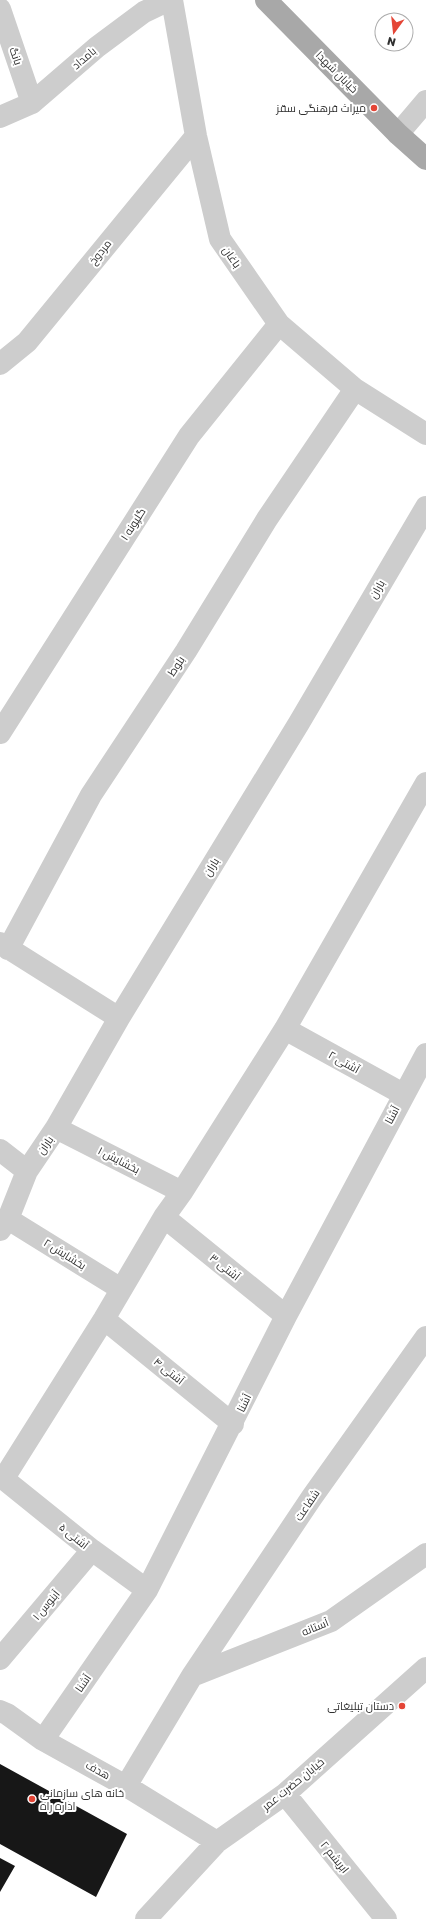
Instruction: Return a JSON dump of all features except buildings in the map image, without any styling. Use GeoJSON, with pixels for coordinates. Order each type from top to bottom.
{"type":"FeatureCollection","features":[{"type":"Feature","properties":{"kind":"main road","name":"خیابان شهدا"},"geometry":{"type":"LineString","coordinates":[[266,0],[398,134],[426,159]]}},
{"type":"Feature","properties":{"kind":"street","name":"بامداد"},"geometry":{"type":"LineString","coordinates":[[0,117],[32,103],[97,47],[144,12],[170,0]]}},
{"type":"Feature","properties":{"kind":"street","name":"باغان"},"geometry":{"type":"LineString","coordinates":[[170,0],[196,136],[220,239],[279,324],[355,389],[426,434]]}},
{"type":"Feature","properties":{"kind":"street","name":"بانگ"},"geometry":{"type":"LineString","coordinates":[[0,9],[32,103]]}},
{"type":"Feature","properties":{"kind":"street"},"geometry":{"type":"LineString","coordinates":[[398,134],[426,101]]}},
{"type":"Feature","properties":{"kind":"street","name":"مردوخ"},"geometry":{"type":"LineString","coordinates":[[0,364],[27,342],[196,136]]}},
{"type":"Feature","properties":{"kind":"street","name":"گلپونه ۱"},"geometry":{"type":"LineString","coordinates":[[0,733],[190,436],[279,324]]}},
{"type":"Feature","properties":{"kind":"street","name":"بلوط"},"geometry":{"type":"LineString","coordinates":[[4,946],[90,795],[186,651],[267,519],[355,389]]}},
{"type":"Feature","properties":{"kind":"street","name":"باران"},"geometry":{"type":"LineString","coordinates":[[4,1224],[27,1171],[56,1128],[119,1018],[299,723],[426,507]]}},
{"type":"Feature","properties":{"kind":"street"},"geometry":{"type":"LineString","coordinates":[[2,1477],[104,1319],[164,1217],[182,1192],[285,1029],[426,783]]}},
{"type":"Feature","properties":{"kind":"street"},"geometry":{"type":"LineString","coordinates":[[4,946],[119,1018]]}},
{"type":"Feature","properties":{"kind":"street","name":"آشتی ۲"},"geometry":{"type":"LineString","coordinates":[[285,1029],[403,1094]]}},
{"type":"Feature","properties":{"kind":"street","name":"آشنا"},"geometry":{"type":"LineString","coordinates":[[43,1740],[147,1590],[233,1424],[286,1316],[403,1094],[426,1054]]}},
{"type":"Feature","properties":{"kind":"street","name":"بخشایش ۱"},"geometry":{"type":"LineString","coordinates":[[56,1128],[182,1192]]}},
{"type":"Feature","properties":{"kind":"street"},"geometry":{"type":"LineString","coordinates":[[0,1150],[27,1171]]}},
{"type":"Feature","properties":{"kind":"street","name":"آشتی ۳"},"geometry":{"type":"LineString","coordinates":[[164,1217],[286,1316]]}},
{"type":"Feature","properties":{"kind":"street","name":"بخشایش ۲"},"geometry":{"type":"LineString","coordinates":[[4,1224],[121,1289]]}},
{"type":"Feature","properties":{"kind":"street","name":"آشتی ۴"},"geometry":{"type":"LineString","coordinates":[[104,1319],[233,1424]]}},
{"type":"Feature","properties":{"kind":"street","name":"شفاعت"},"geometry":{"type":"LineString","coordinates":[[126,1786],[192,1676],[312,1497],[426,1337]]}},
{"type":"Feature","properties":{"kind":"street","name":"آشتی ۵"},"geometry":{"type":"LineString","coordinates":[[2,1477],[92,1550],[147,1590]]}},
{"type":"Feature","properties":{"kind":"street","name":"آبنوس ۱"},"geometry":{"type":"LineString","coordinates":[[0,1659],[92,1550]]}},
{"type":"Feature","properties":{"kind":"street","name":"آستانه"},"geometry":{"type":"LineString","coordinates":[[192,1676],[331,1621],[426,1554]]}},
{"type":"Feature","properties":{"kind":"street","name":"خیابان حضرت عمر"},"geometry":{"type":"LineString","coordinates":[[146,1919],[217,1842],[285,1794],[426,1668]]}},
{"type":"Feature","properties":{"kind":"street","name":"هدف"},"geometry":{"type":"LineString","coordinates":[[2,1713],[43,1740],[126,1786],[217,1842]]}},
{"type":"Feature","properties":{"kind":"street","name":"ابریشم ۲"},"geometry":{"type":"LineString","coordinates":[[285,1794],[386,1919]]}},
{"type":"Feature","properties":{"kind":"place","name":"میراث فرهنگی سقز"},"geometry":{"type":"Point","coordinates":[374,108]}},
{"type":"Feature","properties":{"kind":"place","name":"دستان تبلیغاتی"},"geometry":{"type":"Point","coordinates":[402,1706]}},
{"type":"Feature","properties":{"kind":"place","name":"خانه های سازمانی اداره راه"},"geometry":{"type":"Point","coordinates":[32,1799]}}]}
